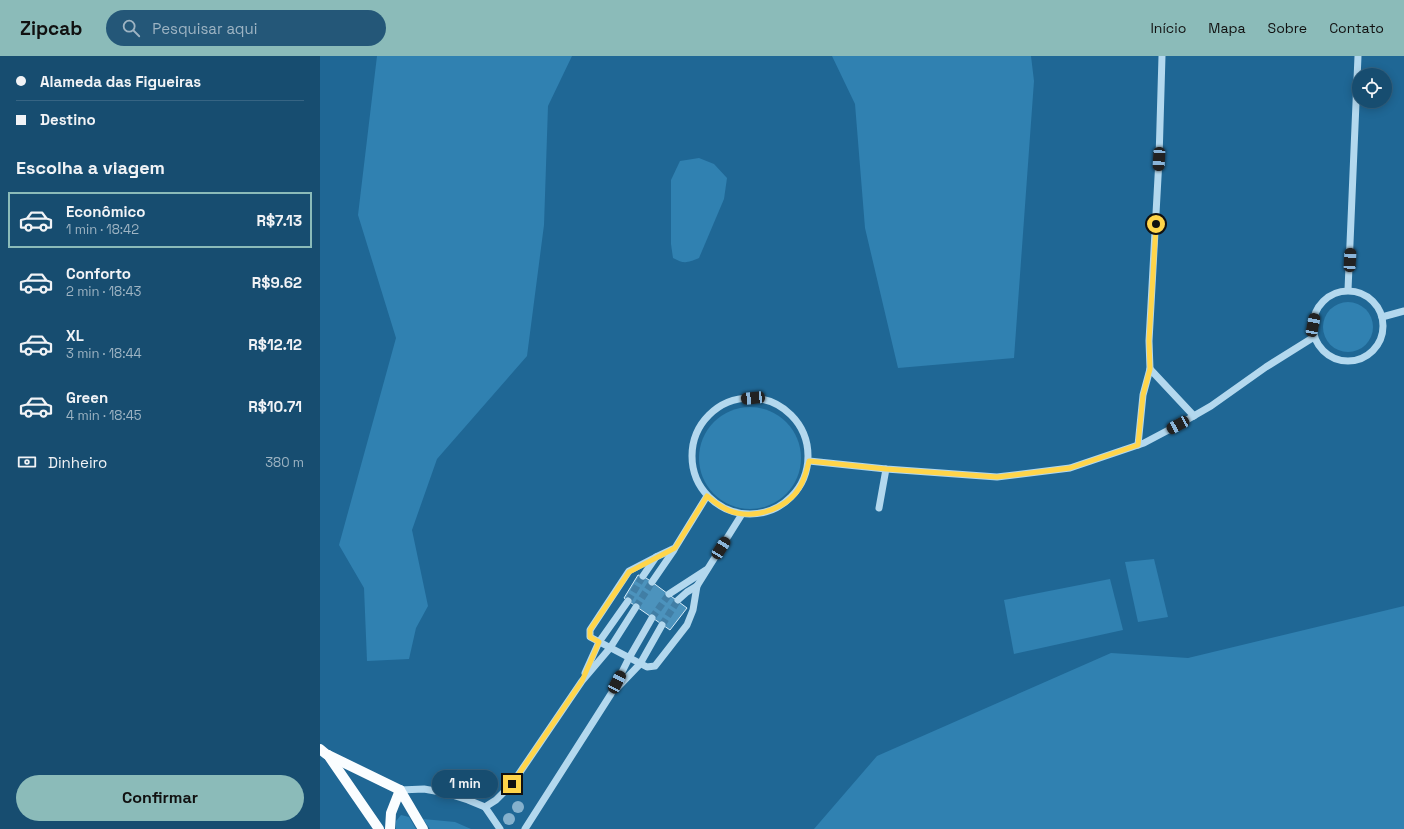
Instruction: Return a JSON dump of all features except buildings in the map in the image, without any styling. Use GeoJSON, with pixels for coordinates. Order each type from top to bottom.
{"type":"FeatureCollection","features":[{"type":"Feature","properties":{"kind":"main road"},"geometry":{"type":"LineString","coordinates":[[323,751],[400,790],[424,829]]}},
{"type":"Feature","properties":{"kind":"main road"},"geometry":{"type":"LineString","coordinates":[[323,751],[379,829]]}},
{"type":"Feature","properties":{"kind":"main road"},"geometry":{"type":"LineString","coordinates":[[390,829],[391,813],[400,790]]}},
{"type":"Feature","properties":{"kind":"street"},"geometry":{"type":"LineString","coordinates":[[1138,445],[1143,395],[1150,369],[1149,341],[1159,159],[1162,56]]}},
{"type":"Feature","properties":{"kind":"street"},"geometry":{"type":"LineString","coordinates":[[1348,290],[1358,56]]}},
{"type":"Feature","properties":{"kind":"street"},"geometry":{"type":"LineString","coordinates":[[1348,290],[1365,295],[1374,302],[1382,317],[1384,321],[1384,332],[1380,343],[1374,352],[1365,358],[1353,362],[1341,361],[1329,356],[1320,348],[1314,337],[1313,325],[1315,313],[1321,303],[1331,295],[1348,290]]}},
{"type":"Feature","properties":{"kind":"street"},"geometry":{"type":"LineString","coordinates":[[1382,317],[1404,311]]}},
{"type":"Feature","properties":{"kind":"street"},"geometry":{"type":"LineString","coordinates":[[809,461],[886,469],[997,477],[1070,468],[1144,443],[1211,406],[1266,367],[1314,337]]}},
{"type":"Feature","properties":{"kind":"street"},"geometry":{"type":"LineString","coordinates":[[1150,369],[1194,416]]}},
{"type":"Feature","properties":{"kind":"street"},"geometry":{"type":"LineString","coordinates":[[753,398],[771,402],[787,411],[800,425],[807,442],[809,461],[804,478],[794,494],[780,506],[762,513],[742,514],[723,508],[707,496],[696,479],[692,460],[694,440],[703,423],[717,408],[734,400],[753,398]]}},
{"type":"Feature","properties":{"kind":"street"},"geometry":{"type":"LineString","coordinates":[[879,508],[886,469]]}},
{"type":"Feature","properties":{"kind":"street"},"geometry":{"type":"LineString","coordinates":[[652,582],[707,496]]}},
{"type":"Feature","properties":{"kind":"street"},"geometry":{"type":"LineString","coordinates":[[675,548],[629,572],[606,604],[590,630],[590,637],[640,664],[648,667],[655,666],[687,625],[693,610],[697,586],[742,514]]}},
{"type":"Feature","properties":{"kind":"street"},"geometry":{"type":"LineString","coordinates":[[643,576],[656,557]]}},
{"type":"Feature","properties":{"kind":"street"},"geometry":{"type":"LineString","coordinates":[[669,594],[706,570]]}},
{"type":"Feature","properties":{"kind":"street"},"geometry":{"type":"LineString","coordinates":[[678,600],[697,586]]}},
{"type":"Feature","properties":{"kind":"street"},"geometry":{"type":"LineString","coordinates":[[582,681],[599,642],[628,601]]}},
{"type":"Feature","properties":{"kind":"street"},"geometry":{"type":"LineString","coordinates":[[485,807],[496,800],[512,784],[582,681],[610,648],[636,607]]}},
{"type":"Feature","properties":{"kind":"street"},"geometry":{"type":"LineString","coordinates":[[525,829],[611,694],[629,658],[652,618]]}},
{"type":"Feature","properties":{"kind":"street"},"geometry":{"type":"LineString","coordinates":[[611,694],[640,664],[662,625]]}},
{"type":"Feature","properties":{"kind":"street"},"geometry":{"type":"LineString","coordinates":[[400,790],[424,789],[446,793],[485,807],[500,829]]}},
{"type":"Feature","properties":{"kind":"shaded area"},"geometry":{"type":"Polygon","coordinates":[[[377,56],[572,56],[548,106],[544,225],[527,356],[437,459],[412,530],[428,606],[416,628],[409,659],[367,661],[364,588],[339,545],[396,338],[358,215],[377,56]]]}},
{"type":"Feature","properties":{"kind":"shaded area"},"geometry":{"type":"Polygon","coordinates":[[[832,56],[1031,56],[1034,81],[1014,358],[898,368],[865,228],[855,104],[832,56]]]}},
{"type":"Feature","properties":{"kind":"shaded area"},"geometry":{"type":"Polygon","coordinates":[[[699,158],[714,164],[727,178],[724,199],[699,258],[688,262],[683,262],[673,258],[671,244],[671,180],[680,161],[699,158]]]}},
{"type":"Feature","properties":{"kind":"shaded area"},"geometry":{"type":"Polygon","coordinates":[[[1348,302],[1357,304],[1368,313],[1373,327],[1371,336],[1362,347],[1348,352],[1339,350],[1328,341],[1323,327],[1325,318],[1334,307],[1348,302]]]}},
{"type":"Feature","properties":{"kind":"shaded area"},"geometry":{"type":"Polygon","coordinates":[[[750,407],[770,411],[778,415],[786,422],[793,430],[797,438],[801,458],[797,478],[793,486],[786,494],[778,501],[770,505],[750,509],[730,505],[722,501],[714,494],[707,486],[703,478],[699,458],[703,438],[707,430],[714,422],[722,415],[730,411],[750,407]]]}},
{"type":"Feature","properties":{"kind":"shaded area"},"geometry":{"type":"Polygon","coordinates":[[[1154,559],[1168,617],[1138,622],[1125,562],[1154,559]]]}},
{"type":"Feature","properties":{"kind":"shaded area"},"geometry":{"type":"Polygon","coordinates":[[[1110,579],[1123,630],[1014,654],[1004,600],[1110,579]]]}},
{"type":"Feature","properties":{"kind":"shaded area"},"geometry":{"type":"Polygon","coordinates":[[[1404,606],[1404,829],[814,829],[877,756],[1111,653],[1188,658],[1404,606]]]}},
{"type":"Feature","properties":{"kind":"shaded area"},"geometry":{"type":"Polygon","coordinates":[[[401,815],[409,817],[416,829],[396,829],[396,821],[401,815]]]}},
{"type":"Feature","properties":{"kind":"shaded area"},"geometry":{"type":"Polygon","coordinates":[[[423,819],[455,822],[471,829],[430,829],[423,819]]]}},
{"type":"Feature","properties":{"kind":"tunnel"},"geometry":{"type":"LineString","coordinates":[[628,601],[643,576]]}},
{"type":"Feature","properties":{"kind":"tunnel"},"geometry":{"type":"LineString","coordinates":[[636,607],[652,582]]}},
{"type":"Feature","properties":{"kind":"tunnel"},"geometry":{"type":"LineString","coordinates":[[652,618],[669,594]]}},
{"type":"Feature","properties":{"kind":"tunnel"},"geometry":{"type":"LineString","coordinates":[[662,625],[678,600]]}},
{"type":"Feature","properties":{"kind":"route"},"geometry":{"type":"LineString","coordinates":[[512,784],[582,681],[599,642],[590,637],[590,630],[606,604],[629,572],[675,548],[707,496],[723,508],[742,514],[762,513],[780,506],[794,494],[804,478],[809,461],[886,469],[997,477],[1070,468],[1138,445],[1143,395],[1150,369],[1149,341],[1156,224]]}}]}
